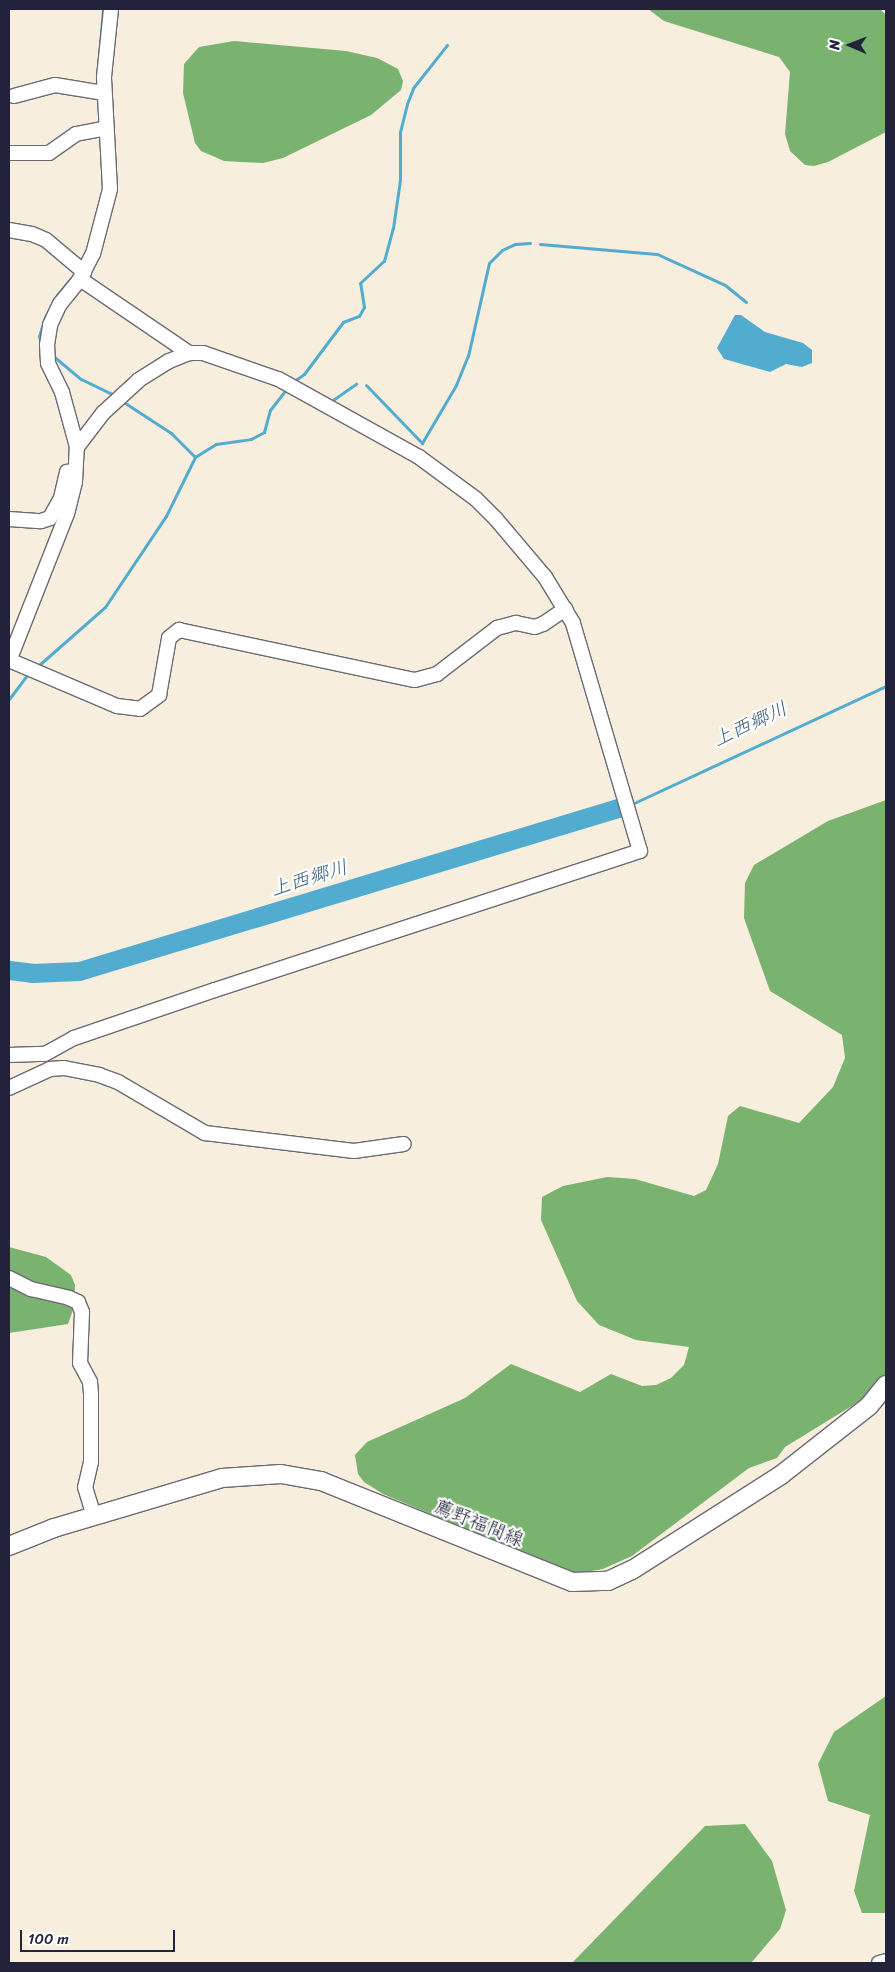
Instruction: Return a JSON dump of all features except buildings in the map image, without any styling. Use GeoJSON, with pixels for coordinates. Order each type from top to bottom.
{"type":"FeatureCollection","features":[{"type":"Feature","properties":{"kind":"main road","name":"薦野福間線"},"geometry":{"type":"LineString","coordinates":[[9,1546],[94,1517],[222,1478],[295,1475],[322,1481],[572,1582],[608,1581],[632,1570],[781,1474],[869,1406],[886,1385]]}},
{"type":"Feature","properties":{"kind":"street"},"geometry":{"type":"LineString","coordinates":[[111,9],[105,44],[104,93],[110,190],[98,239],[82,276],[60,304],[50,325],[47,350],[77,447],[75,482],[67,514],[9,660],[117,706],[140,709],[159,695],[169,638],[179,630],[416,680],[437,674],[497,628],[516,623],[535,626],[543,624],[565,609]]}},
{"type":"Feature","properties":{"kind":"street"},"geometry":{"type":"LineString","coordinates":[[14,96],[55,85],[104,93]]}},
{"type":"Feature","properties":{"kind":"street"},"geometry":{"type":"LineString","coordinates":[[9,153],[49,153],[76,134],[106,128]]}},
{"type":"Feature","properties":{"kind":"street"},"geometry":{"type":"LineString","coordinates":[[9,230],[32,234],[46,240],[82,276],[189,353]]}},
{"type":"Feature","properties":{"kind":"street"},"geometry":{"type":"LineString","coordinates":[[9,1055],[45,1054],[74,1038],[640,851],[583,648],[565,609],[545,577],[496,518],[476,499],[419,457],[278,379],[219,356],[189,353],[170,361],[133,386],[104,413],[77,447]]}},
{"type":"Feature","properties":{"kind":"street"},"geometry":{"type":"LineString","coordinates":[[9,519],[41,521],[55,511],[66,480],[71,424]]}},
{"type":"Feature","properties":{"kind":"street"},"geometry":{"type":"LineString","coordinates":[[9,1088],[50,1069],[64,1068],[99,1074],[118,1082],[205,1134],[354,1151],[404,1144]]}},
{"type":"Feature","properties":{"kind":"street"},"geometry":{"type":"LineString","coordinates":[[9,1278],[31,1289],[78,1302],[82,1312],[80,1363],[90,1382],[91,1394],[91,1462],[85,1487],[94,1517]]}},
{"type":"Feature","properties":{"kind":"street"},"geometry":{"type":"LineString","coordinates":[[879,1963],[886,1961]]}},
{"type":"Feature","properties":{"kind":"green space"},"geometry":{"type":"Polygon","coordinates":[[[648,9],[880,9],[886,15],[886,132],[828,162],[814,166],[805,165],[790,151],[785,134],[790,72],[779,57],[664,21],[648,9]]]}},
{"type":"Feature","properties":{"kind":"green space"},"geometry":{"type":"Polygon","coordinates":[[[234,41],[346,51],[377,58],[398,69],[403,81],[401,90],[371,115],[283,158],[263,163],[224,161],[201,151],[195,143],[183,93],[184,64],[199,47],[234,41]]]}},
{"type":"Feature","properties":{"kind":"green space"},"geometry":{"type":"Polygon","coordinates":[[[886,800],[886,1385],[785,1447],[777,1458],[749,1468],[632,1556],[603,1569],[574,1574],[383,1494],[364,1482],[358,1474],[355,1455],[367,1442],[465,1398],[511,1364],[580,1392],[611,1374],[642,1386],[656,1385],[671,1378],[684,1365],[689,1347],[636,1340],[599,1325],[577,1301],[541,1220],[542,1197],[563,1186],[607,1177],[635,1179],[694,1196],[706,1190],[718,1164],[728,1116],[740,1106],[799,1123],[833,1087],[845,1058],[842,1035],[770,991],[744,918],[745,883],[754,865],[828,821],[886,800]]]}},
{"type":"Feature","properties":{"kind":"green space"},"geometry":{"type":"Polygon","coordinates":[[[9,1247],[46,1257],[71,1275],[75,1285],[74,1307],[68,1324],[9,1333],[9,1247]]]}},
{"type":"Feature","properties":{"kind":"green space"},"geometry":{"type":"Polygon","coordinates":[[[886,1696],[886,1913],[862,1913],[854,1891],[870,1815],[828,1801],[818,1764],[834,1732],[886,1696]]]}},
{"type":"Feature","properties":{"kind":"green space"},"geometry":{"type":"Polygon","coordinates":[[[745,1824],[772,1861],[786,1910],[780,1929],[751,1963],[572,1963],[705,1826],[745,1824]]]}},
{"type":"Feature","properties":{"kind":"water"},"geometry":{"type":"Polygon","coordinates":[[[735,315],[741,315],[765,332],[803,343],[812,350],[812,363],[802,367],[786,364],[770,372],[724,359],[717,348],[735,315]]]}},
{"type":"Feature","properties":{"kind":"waterway"},"geometry":{"type":"LineString","coordinates":[[97,78],[103,9]]}},
{"type":"Feature","properties":{"kind":"waterway"},"geometry":{"type":"LineString","coordinates":[[297,382],[294,381],[304,374],[343,322],[359,316],[364,307],[360,283],[384,261],[393,228],[400,180],[400,132],[407,104],[413,88],[447,45]]}},
{"type":"Feature","properties":{"kind":"waterway"},"geometry":{"type":"LineString","coordinates":[[366,385],[422,443],[456,385],[468,356],[489,263],[502,250],[515,244],[530,243]]}},
{"type":"Feature","properties":{"kind":"waterway"},"geometry":{"type":"LineString","coordinates":[[540,244],[657,254],[725,285],[746,302]]}},
{"type":"Feature","properties":{"kind":"waterway"},"geometry":{"type":"LineString","coordinates":[[42,346],[39,336],[45,317],[57,295],[74,275]]}},
{"type":"Feature","properties":{"kind":"waterway"},"geometry":{"type":"LineString","coordinates":[[52,355],[81,379],[114,395]]}},
{"type":"Feature","properties":{"kind":"waterway"},"geometry":{"type":"LineString","coordinates":[[330,402],[356,384]]}},
{"type":"Feature","properties":{"kind":"waterway"},"geometry":{"type":"LineString","coordinates":[[39,665],[105,607],[166,516],[195,457],[216,444],[251,439],[264,432],[270,410],[284,392]]}},
{"type":"Feature","properties":{"kind":"waterway"},"geometry":{"type":"LineString","coordinates":[[122,401],[171,433],[195,457]]}},
{"type":"Feature","properties":{"kind":"waterway"},"geometry":{"type":"LineString","coordinates":[[9,699],[27,675]]}},
{"type":"Feature","properties":{"kind":"waterway","name":"上西郷川"},"geometry":{"type":"LineString","coordinates":[[634,803],[886,686]]}},
{"type":"Feature","properties":{"kind":"waterway","name":"上西郷川"},"geometry":{"type":"LineString","coordinates":[[9,970],[32,973],[79,971],[621,807]]}}]}
